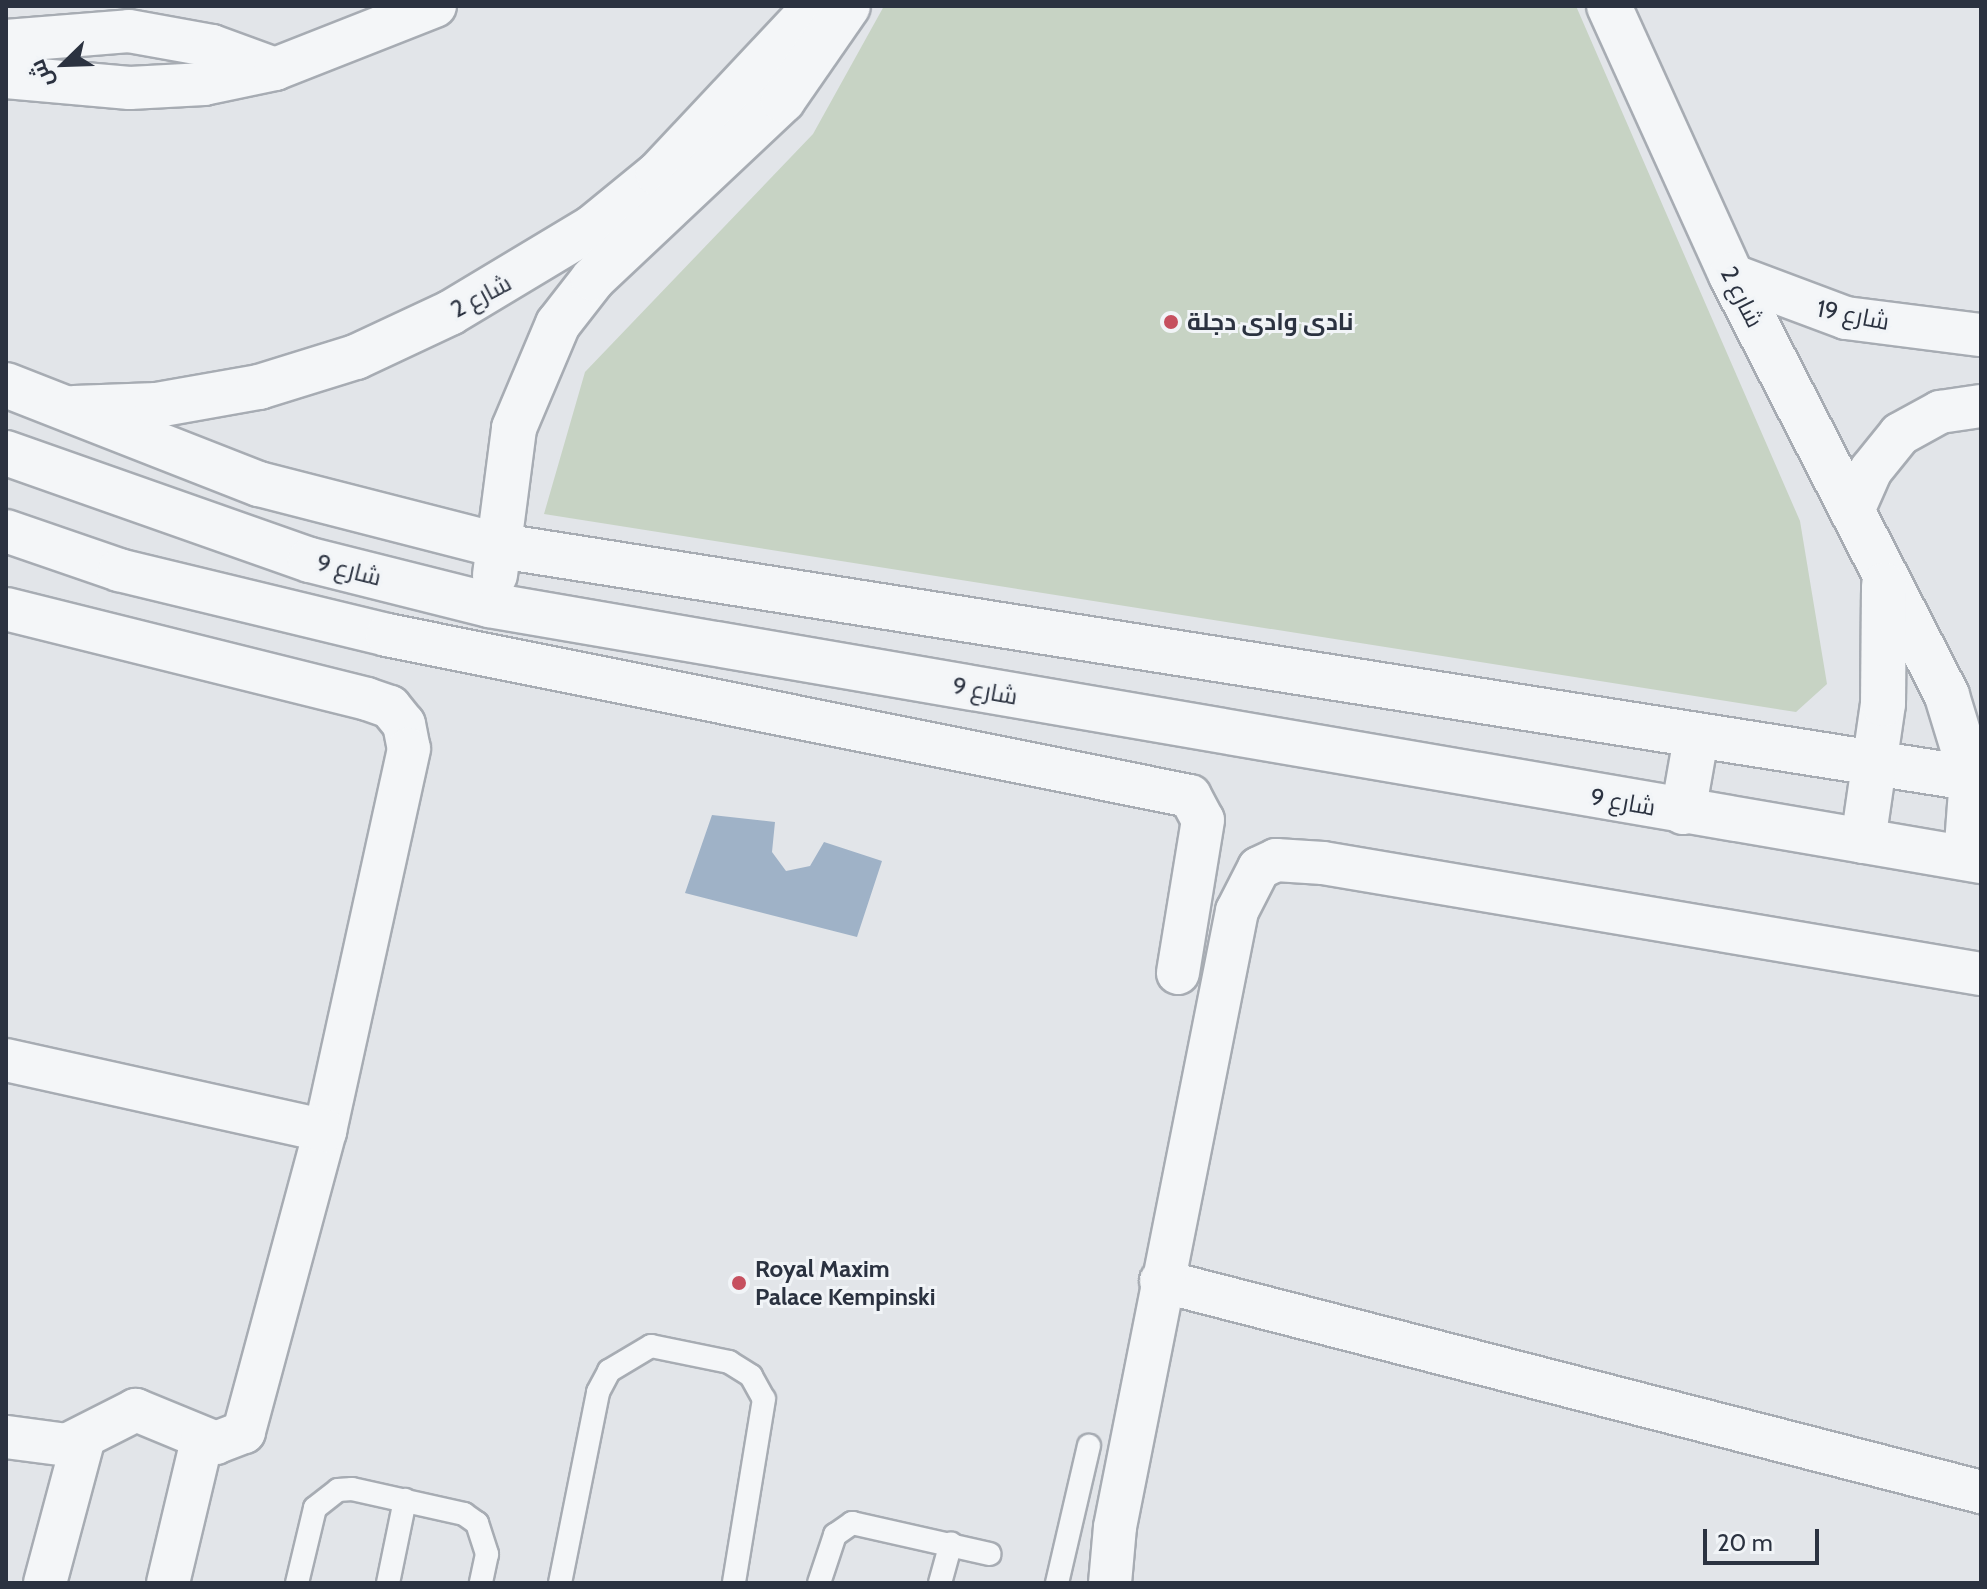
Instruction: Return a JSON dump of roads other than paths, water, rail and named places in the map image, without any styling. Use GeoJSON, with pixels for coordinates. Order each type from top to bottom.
{"type":"FeatureCollection","features":[{"type":"Feature","properties":{"kind":"street"},"geometry":{"type":"LineString","coordinates":[[6,77],[130,88],[204,84],[275,69],[435,6]]}},
{"type":"Feature","properties":{"kind":"street","name":"شارع 2"},"geometry":{"type":"LineString","coordinates":[[54,408],[157,405],[259,387],[356,357],[450,313],[570,242],[658,174],[762,72],[816,6]]}},
{"type":"Feature","properties":{"kind":"street"},"geometry":{"type":"LineString","coordinates":[[489,605],[501,546],[514,428],[558,324],[593,279],[783,100],[848,6]]}},
{"type":"Feature","properties":{"kind":"street","name":"شارع 2"},"geometry":{"type":"LineString","coordinates":[[1609,6],[1731,275],[1852,513],[1884,585],[1947,696],[1976,779],[1973,859]]}},
{"type":"Feature","properties":{"kind":"street"},"geometry":{"type":"LineString","coordinates":[[6,41],[129,31],[212,46],[275,69]]}},
{"type":"Feature","properties":{"kind":"street","name":"شارع 19"},"geometry":{"type":"LineString","coordinates":[[1731,275],[1846,318],[1981,335]]}},
{"type":"Feature","properties":{"kind":"street"},"geometry":{"type":"LineString","coordinates":[[6,385],[54,408],[259,484],[501,546],[1696,738],[1976,779]]}},
{"type":"Feature","properties":{"kind":"street"},"geometry":{"type":"LineString","coordinates":[[1852,513],[1871,470],[1900,434],[1940,412],[1981,406]]}},
{"type":"Feature","properties":{"kind":"street","name":"شارع 9"},"geometry":{"type":"LineString","coordinates":[[6,453],[310,560],[489,605],[1683,812],[1973,859]]}},
{"type":"Feature","properties":{"kind":"street"},"geometry":{"type":"LineString","coordinates":[[6,531],[119,570],[387,635],[1190,796],[1203,820],[1178,973]]}},
{"type":"Feature","properties":{"kind":"street","name":"شارع 2"},"geometry":{"type":"LineString","coordinates":[[1863,841],[1877,763],[1884,585]]}},
{"type":"Feature","properties":{"kind":"street"},"geometry":{"type":"LineString","coordinates":[[6,609],[390,707],[404,724],[407,777],[325,1131],[248,1423],[236,1439],[202,1440],[161,1415],[136,1410],[83,1441],[52,1446],[6,1437]]}},
{"type":"Feature","properties":{"kind":"street"},"geometry":{"type":"LineString","coordinates":[[1683,812],[1696,738]]}},
{"type":"Feature","properties":{"kind":"street"},"geometry":{"type":"LineString","coordinates":[[1110,1583],[1161,1281],[1244,885],[1276,860],[1981,974]]}},
{"type":"Feature","properties":{"kind":"street"},"geometry":{"type":"LineString","coordinates":[[6,1060],[325,1131]]}},
{"type":"Feature","properties":{"kind":"street"},"geometry":{"type":"LineString","coordinates":[[1161,1281],[1981,1492]]}},
{"type":"Feature","properties":{"kind":"street"},"geometry":{"type":"LineString","coordinates":[[168,1583],[202,1440]]}},
{"type":"Feature","properties":{"kind":"street"},"geometry":{"type":"LineString","coordinates":[[45,1583],[83,1441]]}},
{"type":"Feature","properties":{"kind":"lane"},"geometry":{"type":"LineString","coordinates":[[560,1583],[598,1392],[619,1362],[651,1346],[729,1362],[751,1376],[764,1399],[734,1583]]}},
{"type":"Feature","properties":{"kind":"lane"},"geometry":{"type":"LineString","coordinates":[[1057,1583],[1089,1446]]}},
{"type":"Feature","properties":{"kind":"lane"},"geometry":{"type":"LineString","coordinates":[[297,1583],[315,1508],[324,1496],[352,1489],[405,1500],[477,1523],[487,1554],[481,1583]]}},
{"type":"Feature","properties":{"kind":"lane"},"geometry":{"type":"LineString","coordinates":[[388,1583],[405,1500]]}},
{"type":"Feature","properties":{"kind":"lane"},"geometry":{"type":"LineString","coordinates":[[819,1583],[835,1535],[852,1523],[990,1554]]}},
{"type":"Feature","properties":{"kind":"lane"},"geometry":{"type":"LineString","coordinates":[[940,1583],[951,1543]]}},
{"type":"Feature","properties":{"kind":"water"},"geometry":{"type":"Polygon","coordinates":[[[712,815],[775,822],[772,852],[786,871],[810,866],[824,842],[882,861],[857,937],[685,893],[712,815]]]}},
{"type":"Feature","properties":{"kind":"place","name":"نادى وادى دجلة"},"geometry":{"type":"Point","coordinates":[1171,322]}},
{"type":"Feature","properties":{"kind":"place","name":"Royal Maxim Palace Kempinski"},"geometry":{"type":"Point","coordinates":[739,1283]}}]}
